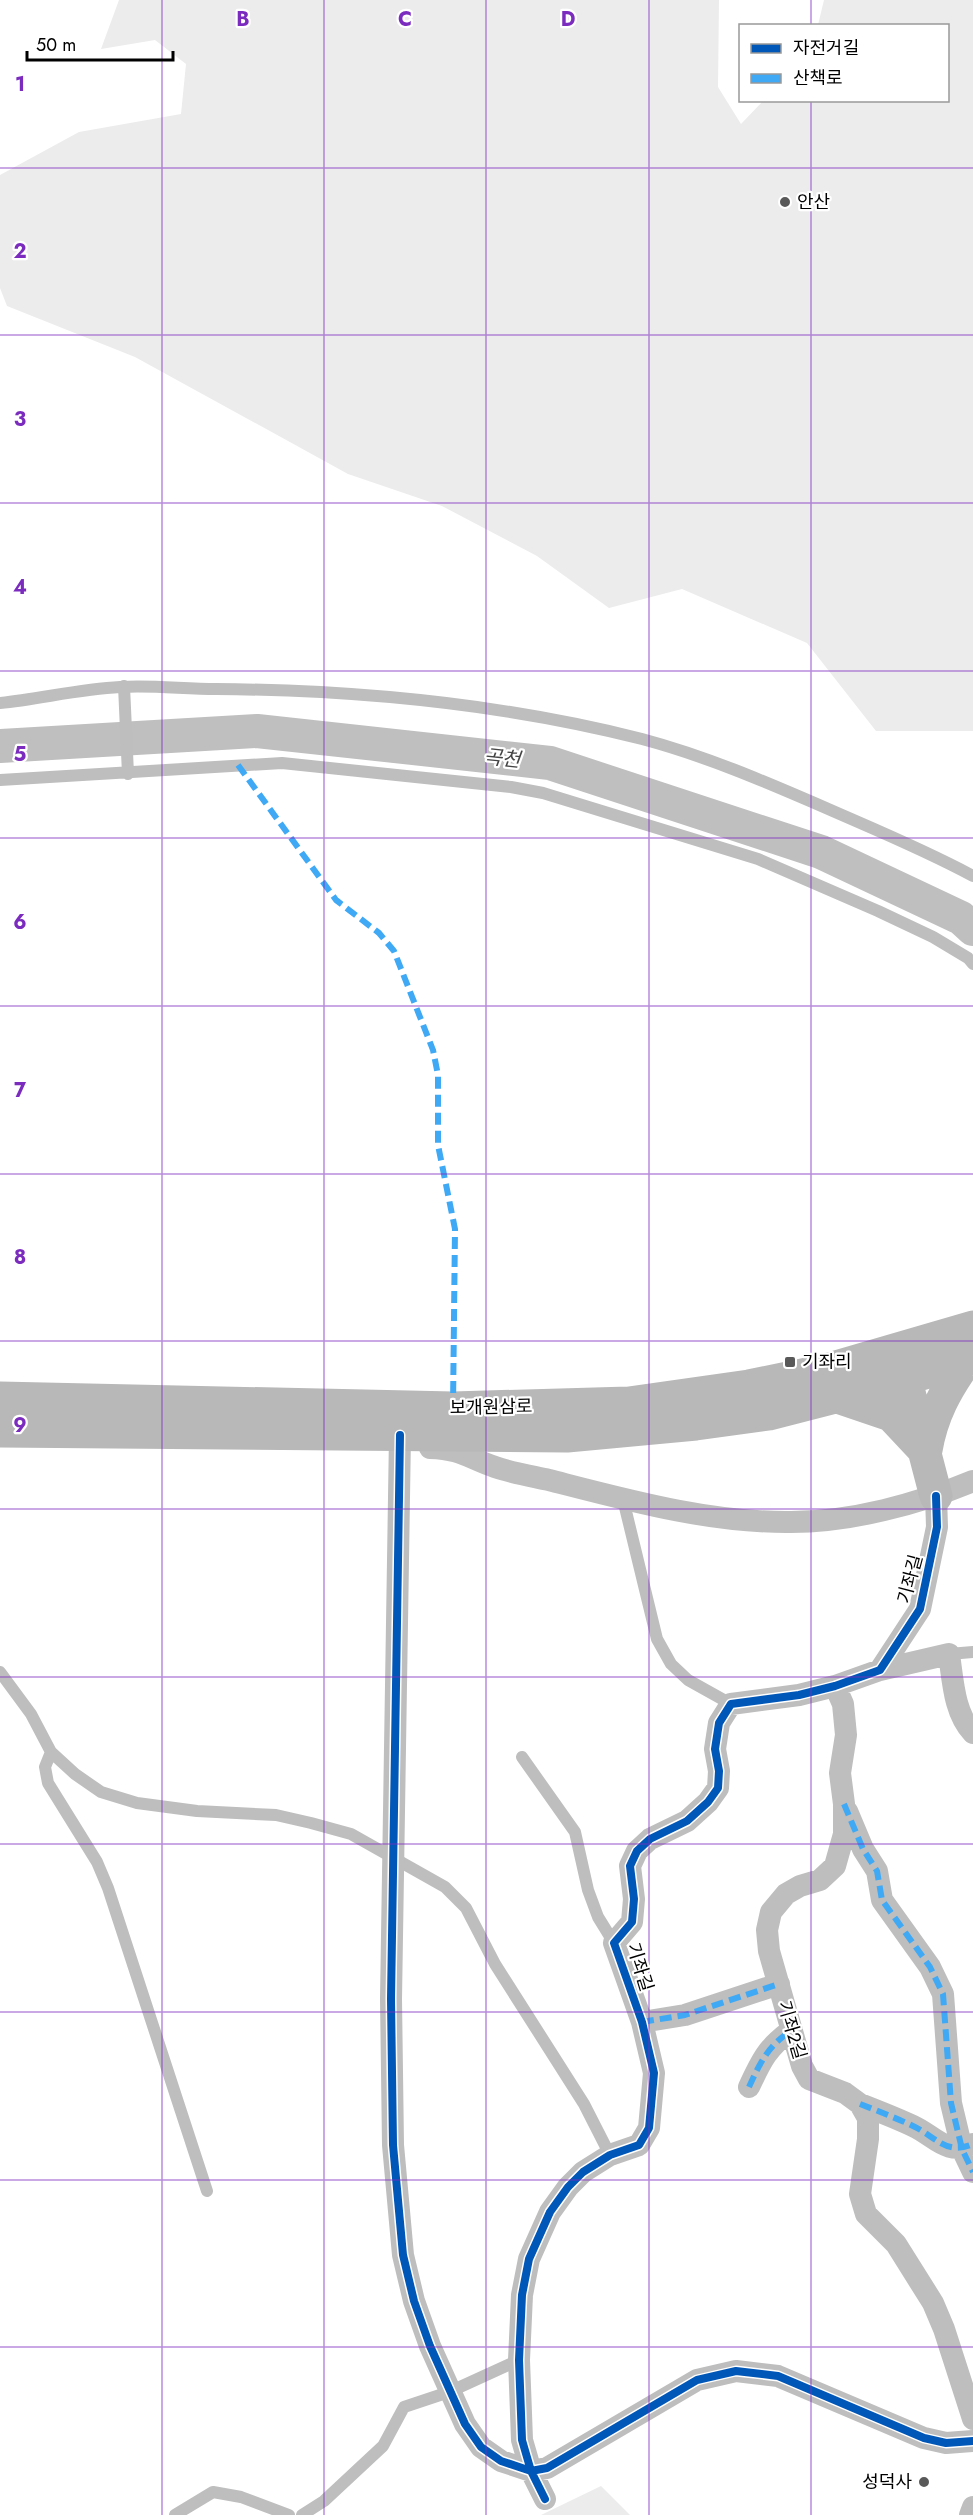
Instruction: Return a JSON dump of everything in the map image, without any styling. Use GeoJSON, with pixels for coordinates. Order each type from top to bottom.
{"type":"FeatureCollection","features":[{"type":"Feature","properties":{"kind":"main road","name":"보개원삼로"},"geometry":{"type":"LineString","coordinates":[[0,1431],[400,1442],[567,1436],[630,1431],[769,1414],[835,1396],[973,1327]]}},
{"type":"Feature","properties":{"kind":"main road","name":"보개원삼로"},"geometry":{"type":"LineString","coordinates":[[0,1398],[453,1407],[629,1403],[750,1386],[822,1371],[970,1359]]}},
{"type":"Feature","properties":{"kind":"main road"},"geometry":{"type":"LineString","coordinates":[[925,1452],[929,1430],[940,1402],[948,1387],[970,1359]]}},
{"type":"Feature","properties":{"kind":"main road"},"geometry":{"type":"LineString","coordinates":[[902,1364],[936,1496]]}},
{"type":"Feature","properties":{"kind":"main road"},"geometry":{"type":"LineString","coordinates":[[835,1396],[891,1415],[925,1452]]}},
{"type":"Feature","properties":{"kind":"street","name":"보개원삼로"},"geometry":{"type":"LineString","coordinates":[[400,1442],[458,1451],[495,1467],[623,1499],[746,1520],[791,1522],[831,1520],[936,1496],[973,1481]]}},
{"type":"Feature","properties":{"kind":"street"},"geometry":{"type":"LineString","coordinates":[[400,1442],[392,1858],[392,2077],[397,2206],[403,2255],[414,2301],[449,2392],[465,2424],[481,2447],[501,2461],[531,2471],[547,2468],[697,2380],[736,2371],[778,2376],[924,2438],[946,2443],[973,2441]]}},
{"type":"Feature","properties":{"kind":"street","name":"기좌길"},"geometry":{"type":"LineString","coordinates":[[880,1670],[920,1610],[937,1527],[936,1496]]}},
{"type":"Feature","properties":{"kind":"street"},"geometry":{"type":"LineString","coordinates":[[731,1704],[799,1695],[835,1686],[880,1670],[949,1654],[954,1692],[964,1724],[973,1733]]}},
{"type":"Feature","properties":{"kind":"street","name":"기좌2길"},"geometry":{"type":"LineString","coordinates":[[835,1686],[843,1704],[846,1735],[840,1773],[844,1804],[844,1834],[835,1866],[820,1880],[800,1886],[786,1894],[771,1912],[767,1930],[769,1951],[802,2066],[809,2079],[845,2093],[860,2104],[916,2127],[938,2143],[968,2146]]}},
{"type":"Feature","properties":{"kind":"street","name":"기좌길"},"geometry":{"type":"LineString","coordinates":[[545,2499],[531,2471],[522,2440],[519,2360],[522,2295],[530,2259],[550,2212],[568,2187],[583,2172],[610,2156],[639,2145],[649,2128],[654,2073],[642,2022],[614,1943],[632,1922],[634,1899],[630,1866],[637,1851],[650,1839],[687,1821],[718,1788],[719,1771],[715,1749],[719,1723],[731,1704]]}},
{"type":"Feature","properties":{"kind":"street"},"geometry":{"type":"LineString","coordinates":[[844,1804],[863,1849],[877,1871],[882,1900],[930,1967],[943,1994],[951,2103],[968,2146],[973,2172]]}},
{"type":"Feature","properties":{"kind":"street"},"geometry":{"type":"LineString","coordinates":[[642,2022],[685,2015],[779,1984]]}},
{"type":"Feature","properties":{"kind":"street"},"geometry":{"type":"LineString","coordinates":[[749,2087],[764,2057],[776,2041],[792,2030]]}},
{"type":"Feature","properties":{"kind":"street"},"geometry":{"type":"LineString","coordinates":[[860,2104],[868,2118],[868,2139],[860,2194],[866,2214],[897,2244],[933,2303],[944,2329],[973,2419]]}},
{"type":"Feature","properties":{"kind":"street"},"geometry":{"type":"LineString","coordinates":[[970,2515],[973,2507]]}},
{"type":"Feature","properties":{"kind":"lane"},"geometry":{"type":"LineString","coordinates":[[124,686],[128,774]]}},
{"type":"Feature","properties":{"kind":"lane"},"geometry":{"type":"LineString","coordinates":[[0,703],[36,699],[84,689],[124,686],[287,689],[443,704],[564,722],[642,740],[726,765],[933,854],[973,876]]}},
{"type":"Feature","properties":{"kind":"lane"},"geometry":{"type":"LineString","coordinates":[[0,780],[282,763],[511,787],[543,793],[758,859],[924,933],[968,958],[973,964]]}},
{"type":"Feature","properties":{"kind":"lane"},"geometry":{"type":"LineString","coordinates":[[623,1499],[657,1640],[671,1664],[688,1680],[731,1704]]}},
{"type":"Feature","properties":{"kind":"lane"},"geometry":{"type":"LineString","coordinates":[[949,1654],[973,1652]]}},
{"type":"Feature","properties":{"kind":"lane"},"geometry":{"type":"LineString","coordinates":[[0,1671],[31,1714],[51,1752],[75,1774],[101,1792],[137,1803],[197,1811],[276,1815],[351,1834],[445,1887],[466,1908],[495,1964],[584,2104],[610,2156]]}},
{"type":"Feature","properties":{"kind":"lane"},"geometry":{"type":"LineString","coordinates":[[51,1752],[45,1767],[48,1783],[97,1862],[108,1888],[207,2191]]}},
{"type":"Feature","properties":{"kind":"lane"},"geometry":{"type":"LineString","coordinates":[[522,1757],[575,1832],[588,1890],[598,1917],[614,1943]]}},
{"type":"Feature","properties":{"kind":"lane"},"geometry":{"type":"LineString","coordinates":[[302,2515],[324,2501],[383,2446],[404,2407],[449,2392],[519,2360]]}},
{"type":"Feature","properties":{"kind":"lane"},"geometry":{"type":"LineString","coordinates":[[175,2515],[213,2492],[241,2497],[289,2515]]}},
{"type":"Feature","properties":{"kind":"shaded area"},"geometry":{"type":"Polygon","coordinates":[[[119,0],[719,0],[718,87],[741,124],[762,102],[949,102],[949,24],[818,24],[824,0],[973,0],[973,731],[876,731],[807,643],[682,589],[609,608],[537,556],[442,506],[348,474],[135,357],[7,306],[0,288],[0,175],[79,132],[181,114],[186,64],[155,40],[101,49],[119,0]]]}},
{"type":"Feature","properties":{"kind":"shaded area"},"geometry":{"type":"Polygon","coordinates":[[[601,2486],[630,2515],[541,2515],[601,2486]]]}},
{"type":"Feature","properties":{"kind":"waterway","name":"곡천"},"geometry":{"type":"LineString","coordinates":[[0,746],[257,731],[550,763],[821,852],[961,918],[973,929]]}},
{"type":"Feature","properties":{"kind":"marked path"},"geometry":{"type":"LineString","coordinates":[[238,765],[336,900],[379,933],[394,951],[433,1050],[438,1075],[438,1145],[455,1229],[453,1408]]}},
{"type":"Feature","properties":{"kind":"marked path"},"geometry":{"type":"LineString","coordinates":[[844,1804],[863,1849],[877,1871],[882,1900],[930,1967],[943,1994],[951,2103],[962,2149],[973,2172]]}},
{"type":"Feature","properties":{"kind":"marked path"},"geometry":{"type":"LineString","coordinates":[[642,2022],[685,2015],[779,1984]]}},
{"type":"Feature","properties":{"kind":"marked path"},"geometry":{"type":"LineString","coordinates":[[749,2087],[766,2055],[792,2030]]}},
{"type":"Feature","properties":{"kind":"marked path"},"geometry":{"type":"LineString","coordinates":[[860,2104],[913,2126],[948,2146],[955,2148],[973,2144]]}},
{"type":"Feature","properties":{"kind":"cycle path"},"geometry":{"type":"LineString","coordinates":[[400,1435],[391,1999],[393,2145],[403,2255],[414,2301],[430,2346],[465,2424],[481,2447],[501,2461],[531,2471],[547,2468],[697,2380],[736,2371],[778,2376],[924,2438],[946,2443],[973,2441]]}},
{"type":"Feature","properties":{"kind":"cycle path"},"geometry":{"type":"LineString","coordinates":[[545,2499],[531,2471],[522,2440],[519,2360],[522,2295],[529,2259],[550,2212],[568,2187],[583,2172],[610,2155],[639,2145],[649,2128],[654,2073],[642,2022],[614,1943],[632,1922],[634,1899],[630,1866],[637,1851],[650,1839],[687,1821],[708,1802],[718,1788],[719,1771],[715,1749],[719,1723],[731,1704],[799,1695],[835,1686],[880,1670],[920,1609],[937,1527],[936,1496]]}},
{"type":"Feature","properties":{"kind":"place","name":"안산"},"geometry":{"type":"Point","coordinates":[785,202]}},
{"type":"Feature","properties":{"kind":"place","name":"기좌리"},"geometry":{"type":"Point","coordinates":[790,1362]}},
{"type":"Feature","properties":{"kind":"place","name":"성덕사"},"geometry":{"type":"Point","coordinates":[924,2482]}}]}
